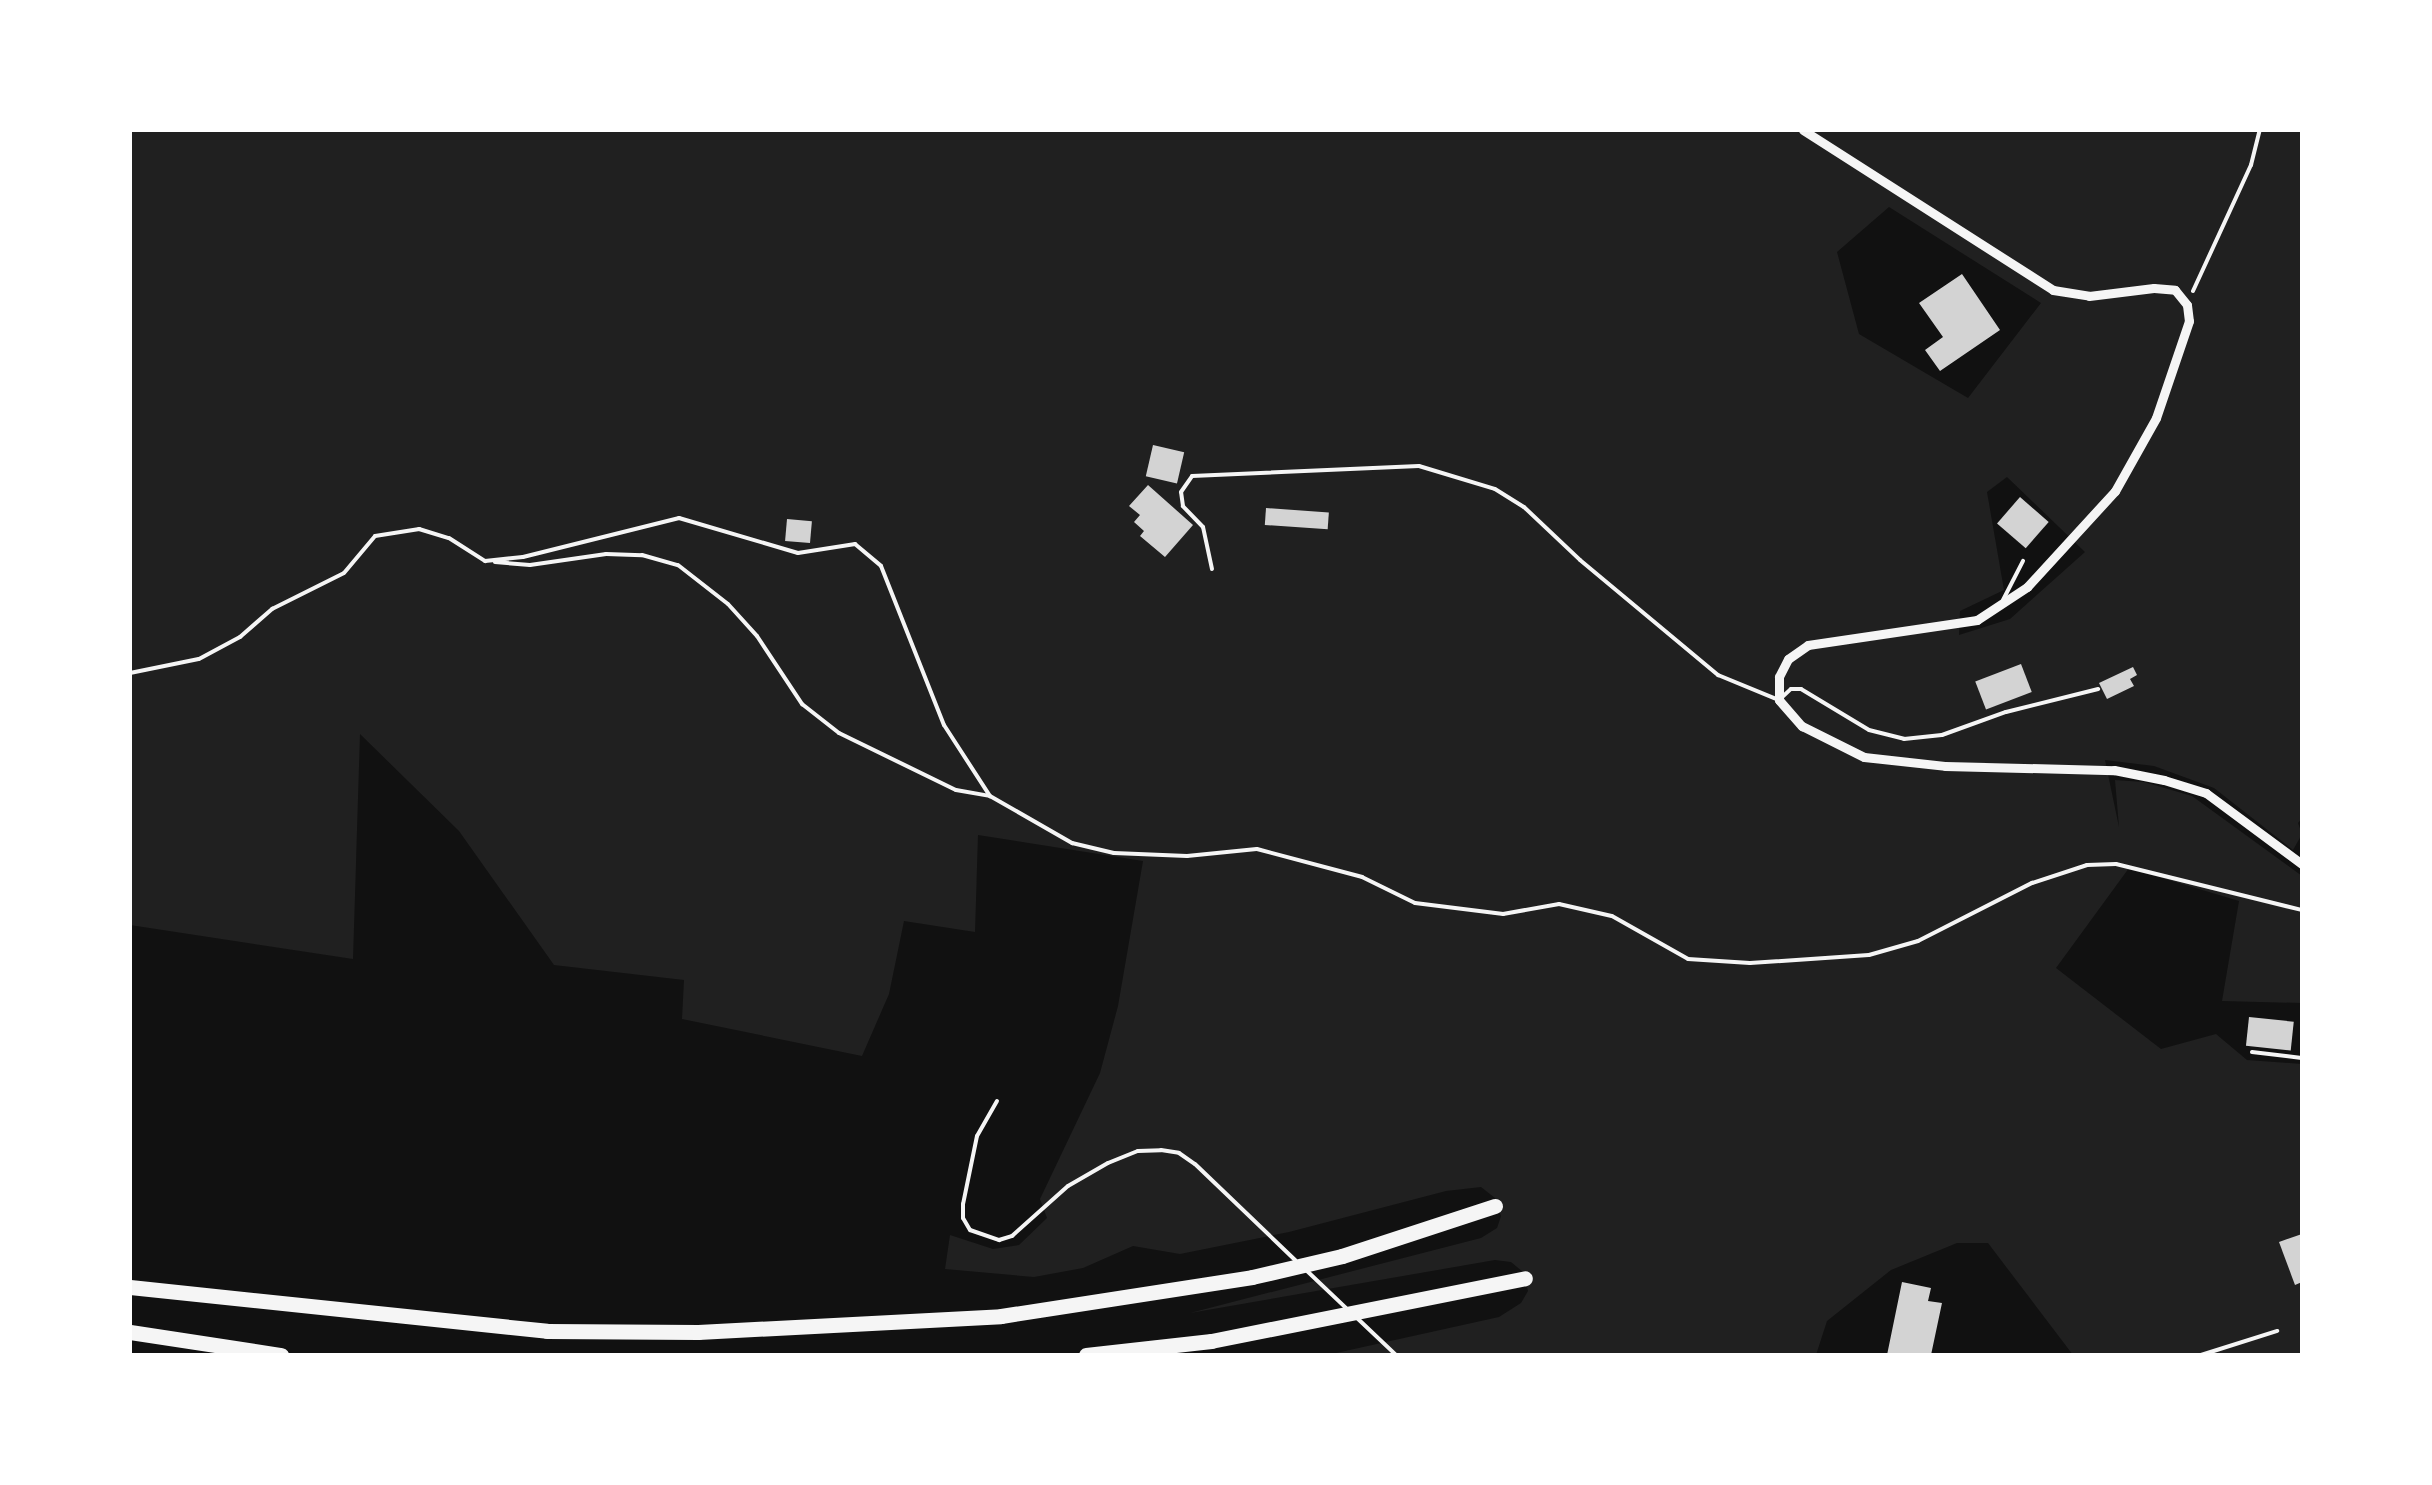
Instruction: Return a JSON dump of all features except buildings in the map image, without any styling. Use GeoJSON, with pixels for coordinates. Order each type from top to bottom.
{"type":"FeatureCollection","features":[{"type":"Feature","properties":{"kind":"highway"},"geometry":{"type":"LineString","coordinates":[[130,1288],[547,1331],[698,1332],[1000,1316],[1245,1278],[1342,1256],[1495,1206]]}},
{"type":"Feature","properties":{"kind":"highway"},"geometry":{"type":"LineString","coordinates":[[1086,1355],[1211,1340],[1524,1278]]}},
{"type":"Feature","properties":{"kind":"highway"},"geometry":{"type":"LineString","coordinates":[[130,1332],[282,1355]]}},
{"type":"Feature","properties":{"kind":"street"},"geometry":{"type":"LineString","coordinates":[[1803,130],[2053,290],[2090,296],[2175,290],[2187,304],[2189,321],[2156,418],[2115,491],[2027,586],[1977,620],[1808,645],[1788,659],[1780,677],[1779,700],[1802,726],[1864,756],[1945,766],[2114,770],[2192,789],[2243,818],[2302,864]]}},
{"type":"Feature","properties":{"kind":"lane"},"geometry":{"type":"LineString","coordinates":[[1212,570],[1203,527],[1183,506],[1181,492],[1192,476],[1419,466],[1495,489],[1524,507],[1580,560],[1660,623],[1694,659],[1718,675],[1779,700],[1790,690],[1801,689],[1869,730],[1904,739],[1942,735],[2006,712],[2098,689]]}},
{"type":"Feature","properties":{"kind":"lane"},"geometry":{"type":"LineString","coordinates":[[2002,605],[2024,561]]}},
{"type":"Feature","properties":{"kind":"lane"},"geometry":{"type":"LineString","coordinates":[[2252,1052],[2302,1058]]}},
{"type":"Feature","properties":{"kind":"lane"},"geometry":{"type":"LineString","coordinates":[[997,1101],[977,1136],[963,1204],[963,1218],[970,1230],[984,1237],[1012,1236],[1068,1186],[1108,1163],[1150,1150],[1179,1154],[1396,1355]]}},
{"type":"Feature","properties":{"kind":"lane"},"geometry":{"type":"LineString","coordinates":[[2201,1355],[2278,1331]]}},
{"type":"Feature","properties":{"kind":"path"},"geometry":{"type":"LineString","coordinates":[[2187,304],[2251,165],[2260,130]]}},
{"type":"Feature","properties":{"kind":"path"},"geometry":{"type":"LineString","coordinates":[[485,561],[523,557],[679,518],[798,553],[855,544],[881,566],[944,725],[990,796]]}},
{"type":"Feature","properties":{"kind":"path"},"geometry":{"type":"LineString","coordinates":[[130,673],[199,659],[240,637],[272,610],[344,573],[375,536],[419,529],[449,538],[485,561],[530,565],[606,554],[642,555],[678,565],[728,604],[757,636],[802,704],[839,733],[956,790],[990,796],[1072,843],[1114,853],[1186,856],[1256,850],[1362,877],[1415,903],[1502,914],[1559,904],[1612,916],[1688,959],[1750,963],[1868,955],[1918,941],[2032,883],[2086,865],[2116,864],[2302,910]]}},
{"type":"Feature","properties":{"kind":"shaded area"},"geometry":{"type":"Polygon","coordinates":[[[130,130],[2302,130],[2302,818],[2298,823],[2302,834],[2293,850],[2214,788],[2154,766],[2105,760],[2119,827],[2115,780],[2144,782],[2192,796],[2302,876],[2302,1003],[2222,1001],[2239,901],[2129,868],[2056,968],[2161,1049],[2216,1034],[2247,1060],[2302,1064],[2302,1355],[2073,1355],[1988,1243],[1957,1243],[1891,1270],[1827,1321],[1816,1355],[1327,1355],[1499,1317],[1521,1303],[1528,1291],[1523,1272],[1511,1262],[1495,1260],[1190,1313],[1481,1238],[1497,1228],[1501,1216],[1495,1198],[1481,1187],[1446,1191],[1289,1232],[1180,1254],[1133,1246],[1083,1268],[1034,1277],[945,1269],[950,1235],[993,1249],[1019,1245],[1047,1218],[1040,1199],[1100,1073],[1118,1006],[1143,861],[978,835],[975,932],[904,921],[889,994],[862,1056],[682,1019],[684,980],[554,965],[459,831],[360,734],[353,959],[130,925],[130,130]],[[1889,207],[1837,252],[1859,334],[1968,398],[2041,303],[1889,207]],[[2007,477],[1987,492],[2004,590],[1960,611],[1959,635],[2010,619],[2085,552],[2007,477]]]}}]}
